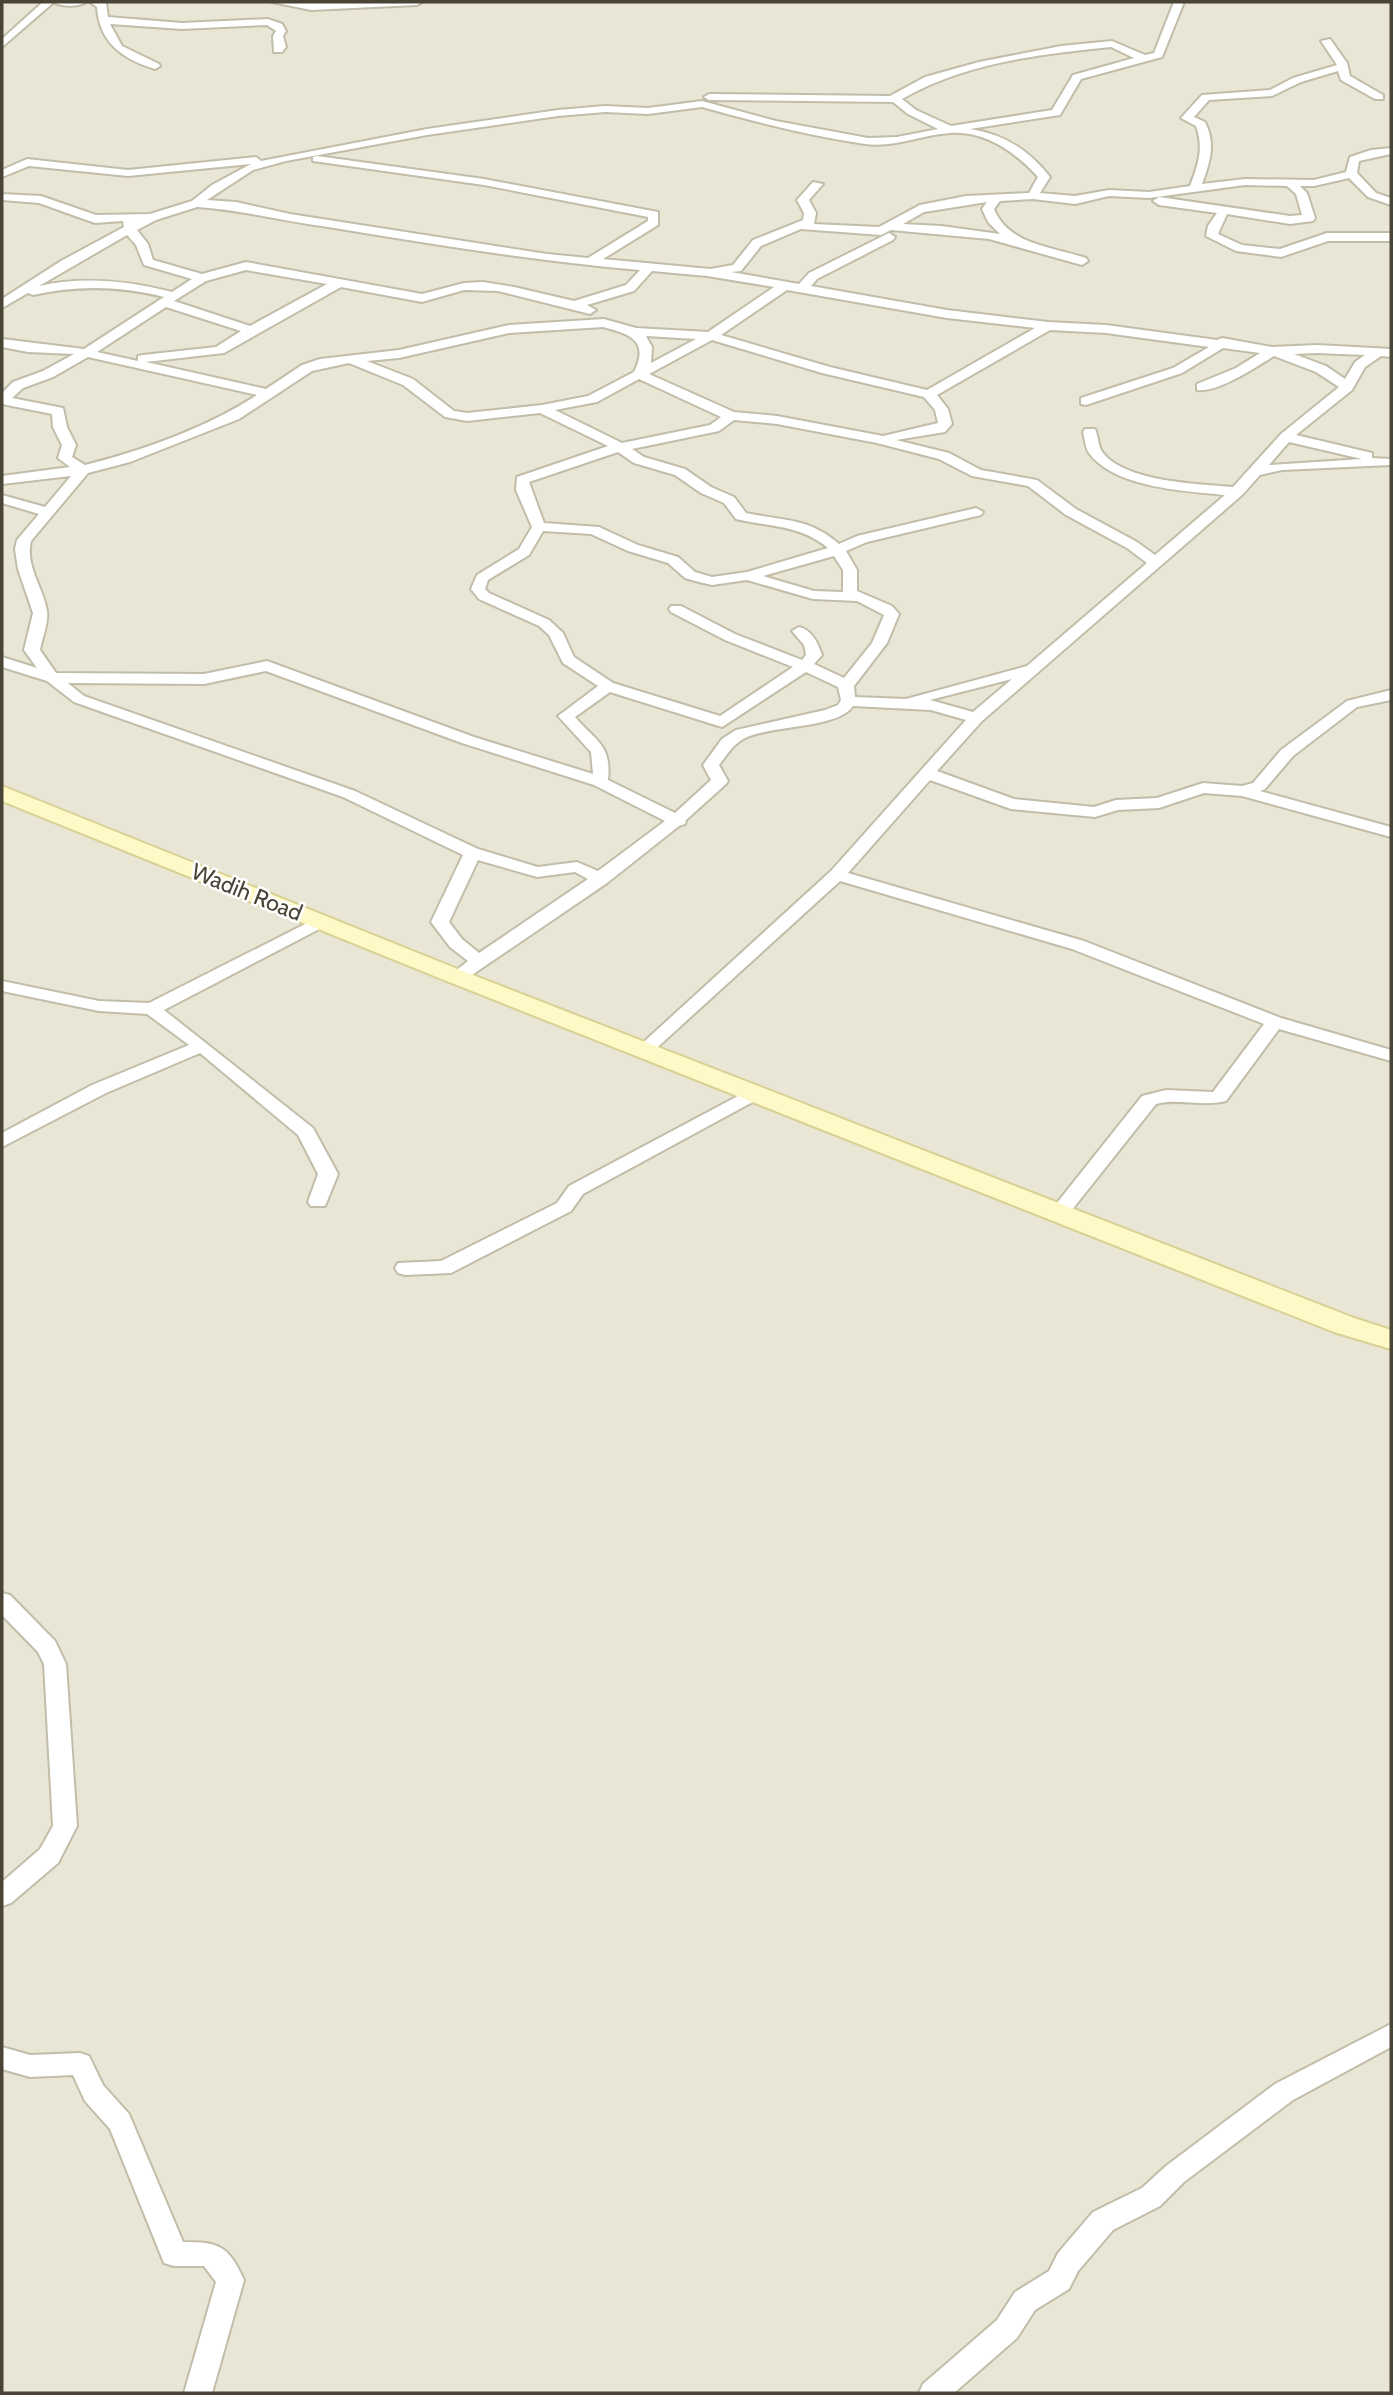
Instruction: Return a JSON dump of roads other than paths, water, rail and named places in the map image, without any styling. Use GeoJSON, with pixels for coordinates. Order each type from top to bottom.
{"type":"FeatureCollection","features":[{"type":"Feature","properties":{"kind":"street"},"geometry":{"type":"LineString","coordinates":[[2,44],[49,2]]}},
{"type":"Feature","properties":{"kind":"street"},"geometry":{"type":"LineString","coordinates":[[59,2],[81,2]]}},
{"type":"Feature","properties":{"kind":"street"},"geometry":{"type":"LineString","coordinates":[[95,2],[102,5],[103,20],[118,48],[155,66]]}},
{"type":"Feature","properties":{"kind":"street"},"geometry":{"type":"LineString","coordinates":[[277,2],[311,7],[417,2]]}},
{"type":"Feature","properties":{"kind":"street"},"geometry":{"type":"LineString","coordinates":[[2,174],[27,163],[128,173],[285,158],[427,132],[558,113],[605,109],[648,111],[702,104],[753,119],[861,141],[897,139],[1056,113],[1077,77],[1146,60],[1162,50],[1179,2]]}},
{"type":"Feature","properties":{"kind":"street"},"geometry":{"type":"LineString","coordinates":[[103,20],[182,26],[268,22],[278,26],[281,31],[278,36],[281,47],[278,50]]}},
{"type":"Feature","properties":{"kind":"street"},"geometry":{"type":"LineString","coordinates":[[1326,41],[1342,63],[1345,78],[1379,97]]}},
{"type":"Feature","properties":{"kind":"street"},"geometry":{"type":"LineString","coordinates":[[641,99],[725,96],[812,100],[894,99],[929,79],[979,65],[1061,49],[1112,44],[1146,60]]}},
{"type":"Feature","properties":{"kind":"street"},"geometry":{"type":"LineString","coordinates":[[1195,188],[1207,154],[1208,140],[1201,124],[1187,118],[1206,97],[1272,93],[1297,80],[1341,66]]}},
{"type":"Feature","properties":{"kind":"street"},"geometry":{"type":"LineString","coordinates":[[894,99],[912,112],[948,129],[992,136],[1025,156],[1044,177],[1033,196]]}},
{"type":"Feature","properties":{"kind":"street"},"geometry":{"type":"LineString","coordinates":[[1351,174],[1354,159],[1391,150]]}},
{"type":"Feature","properties":{"kind":"street"},"geometry":{"type":"LineString","coordinates":[[196,204],[216,187],[249,168],[285,158],[328,160],[484,182],[654,215],[654,222],[592,261]]}},
{"type":"Feature","properties":{"kind":"street"},"geometry":{"type":"LineString","coordinates":[[1132,196],[1245,182],[1292,184],[1351,174]]}},
{"type":"Feature","properties":{"kind":"street"},"geometry":{"type":"LineString","coordinates":[[1351,174],[1372,195],[1391,202]]}},
{"type":"Feature","properties":{"kind":"street"},"geometry":{"type":"LineString","coordinates":[[741,303],[739,273],[757,243],[809,222],[810,213],[803,200],[817,184]]}},
{"type":"Feature","properties":{"kind":"street"},"geometry":{"type":"LineString","coordinates":[[1223,212],[1214,226],[1212,236],[1240,248],[1281,253],[1304,246],[1312,228],[1301,193],[1292,184]]}},
{"type":"Feature","properties":{"kind":"street"},"geometry":{"type":"LineString","coordinates":[[801,290],[813,276],[891,232],[926,207],[966,201],[1033,196],[1074,200],[1109,193],[1290,220],[1339,236],[1391,237]]}},
{"type":"Feature","properties":{"kind":"street"},"geometry":{"type":"LineString","coordinates":[[2,197],[41,200],[95,219],[130,223]]}},
{"type":"Feature","properties":{"kind":"street"},"geometry":{"type":"LineString","coordinates":[[996,199],[988,209],[992,219],[1012,240]]}},
{"type":"Feature","properties":{"kind":"street"},"geometry":{"type":"LineString","coordinates":[[2,304],[9,295],[130,223],[196,204],[236,206],[280,216],[508,252],[649,267],[739,273],[783,287],[947,313],[1048,326],[1106,329],[1222,342],[1272,351],[1315,365],[1334,375],[1347,387]]}},
{"type":"Feature","properties":{"kind":"street"},"geometry":{"type":"LineString","coordinates":[[130,223],[132,233],[142,244],[148,262],[202,278]]}},
{"type":"Feature","properties":{"kind":"street"},"geometry":{"type":"LineString","coordinates":[[802,226],[891,232],[925,227],[1012,240],[1082,261]]}},
{"type":"Feature","properties":{"kind":"street"},"geometry":{"type":"LineString","coordinates":[[2,400],[18,385],[48,374],[86,353],[202,278],[246,266],[422,298],[433,298],[462,287],[486,286],[573,305],[594,305],[630,288],[649,267]]}},
{"type":"Feature","properties":{"kind":"street"},"geometry":{"type":"LineString","coordinates":[[132,361],[219,350],[341,282]]}},
{"type":"Feature","properties":{"kind":"street"},"geometry":{"type":"LineString","coordinates":[[9,295],[61,286],[118,283],[251,330]]}},
{"type":"Feature","properties":{"kind":"street"},"geometry":{"type":"LineString","coordinates":[[345,358],[408,382],[450,414],[467,417],[542,409],[592,399],[710,336],[741,303],[783,287]]}},
{"type":"Feature","properties":{"kind":"street"},"geometry":{"type":"LineString","coordinates":[[2,480],[83,470],[125,459],[234,416],[307,368],[345,358],[399,354],[509,329],[573,305]]}},
{"type":"Feature","properties":{"kind":"street"},"geometry":{"type":"LineString","coordinates":[[594,305],[604,323]]}},
{"type":"Feature","properties":{"kind":"street"},"geometry":{"type":"LineString","coordinates":[[509,329],[604,323],[635,332],[710,336],[827,370],[929,394],[941,409],[945,424],[940,429],[877,439]]}},
{"type":"Feature","properties":{"kind":"street"},"geometry":{"type":"LineString","coordinates":[[929,394],[1048,326]]}},
{"type":"Feature","properties":{"kind":"street"},"geometry":{"type":"LineString","coordinates":[[635,332],[647,349],[647,360],[639,374]]}},
{"type":"Feature","properties":{"kind":"street"},"geometry":{"type":"LineString","coordinates":[[1086,401],[1194,364],[1211,355],[1222,342]]}},
{"type":"Feature","properties":{"kind":"street"},"geometry":{"type":"LineString","coordinates":[[2,343],[28,348],[68,349],[132,361],[267,393]]}},
{"type":"Feature","properties":{"kind":"street"},"geometry":{"type":"LineString","coordinates":[[644,1050],[837,875],[976,718],[1237,492],[1286,437],[1347,387],[1360,365],[1391,345]]}},
{"type":"Feature","properties":{"kind":"street"},"geometry":{"type":"LineString","coordinates":[[1202,387],[1241,371],[1272,351],[1317,349],[1391,353]]}},
{"type":"Feature","properties":{"kind":"street"},"geometry":{"type":"LineString","coordinates":[[639,374],[731,416],[777,420],[877,439],[944,456],[976,473],[1032,483],[1071,512],[1139,549],[1156,563]]}},
{"type":"Feature","properties":{"kind":"street"},"geometry":{"type":"LineString","coordinates":[[2,400],[58,411],[60,427],[69,444],[65,458],[83,470]]}},
{"type":"Feature","properties":{"kind":"street"},"geometry":{"type":"LineString","coordinates":[[457,977],[601,879],[679,821],[720,781],[711,765],[728,742],[742,733],[830,714],[844,708],[847,693],[892,614],[848,589],[850,570],[838,550],[806,527],[741,516],[729,500],[706,491],[680,472],[639,460],[620,447],[542,409]]}},
{"type":"Feature","properties":{"kind":"street"},"geometry":{"type":"LineString","coordinates":[[539,527],[523,490],[522,480],[620,447],[714,428],[731,416]]}},
{"type":"Feature","properties":{"kind":"street"},"geometry":{"type":"LineString","coordinates":[[1090,432],[1092,452],[1109,466],[1123,472],[1167,483],[1237,492]]}},
{"type":"Feature","properties":{"kind":"street"},"geometry":{"type":"LineString","coordinates":[[1286,437],[1389,463]]}},
{"type":"Feature","properties":{"kind":"street"},"geometry":{"type":"LineString","coordinates":[[1329,446],[1356,462]]}},
{"type":"Feature","properties":{"kind":"street"},"geometry":{"type":"LineString","coordinates":[[1255,472],[1282,466],[1389,463]]}},
{"type":"Feature","properties":{"kind":"street"},"geometry":{"type":"LineString","coordinates":[[83,470],[34,526],[22,549],[25,569],[40,613],[32,650],[52,678],[79,699],[349,794],[472,853],[537,872],[577,867],[601,879]]}},
{"type":"Feature","properties":{"kind":"street"},"geometry":{"type":"LineString","coordinates":[[2,499],[48,512]]}},
{"type":"Feature","properties":{"kind":"street"},"geometry":{"type":"LineString","coordinates":[[539,527],[594,530],[633,548],[673,560],[690,575],[712,581],[747,576],[838,550],[862,539],[976,512]]}},
{"type":"Feature","properties":{"kind":"street"},"geometry":{"type":"LineString","coordinates":[[539,527],[524,552],[482,578],[478,589],[484,596],[544,623],[556,633],[568,660],[608,686],[722,722],[742,733]]}},
{"type":"Feature","properties":{"kind":"street"},"geometry":{"type":"LineString","coordinates":[[747,576],[813,595],[858,597]]}},
{"type":"Feature","properties":{"kind":"street"},"geometry":{"type":"LineString","coordinates":[[676,609],[730,637],[804,666],[847,693],[954,710],[976,718]]}},
{"type":"Feature","properties":{"kind":"street"},"geometry":{"type":"LineString","coordinates":[[722,722],[804,666],[814,655],[811,644],[799,631]]}},
{"type":"Feature","properties":{"kind":"street"},"geometry":{"type":"LineString","coordinates":[[2,662],[52,678],[204,679],[267,666],[468,740],[600,782],[679,821]]}},
{"type":"Feature","properties":{"kind":"street"},"geometry":{"type":"LineString","coordinates":[[909,702],[1035,669]]}},
{"type":"Feature","properties":{"kind":"street"},"geometry":{"type":"LineString","coordinates":[[600,782],[601,758],[590,739],[572,726],[566,716],[608,686]]}},
{"type":"Feature","properties":{"kind":"street"},"geometry":{"type":"LineString","coordinates":[[1243,791],[1259,786],[1287,753],[1352,704],[1391,695]]}},
{"type":"Feature","properties":{"kind":"street"},"geometry":{"type":"LineString","coordinates":[[927,773],[1011,804],[1095,812],[1116,805],[1158,803],[1203,788],[1243,791],[1391,832]]}},
{"type":"Feature","properties":{"kind":"street","name":"Wadih Road"},"geometry":{"type":"LineString","coordinates":[[2,793],[754,1094],[1344,1325],[1391,1340]]}},
{"type":"Feature","properties":{"kind":"street"},"geometry":{"type":"LineString","coordinates":[[472,853],[468,867],[440,922],[456,943],[479,961]]}},
{"type":"Feature","properties":{"kind":"street"},"geometry":{"type":"LineString","coordinates":[[837,875],[1078,945],[1275,1022],[1391,1056]]}},
{"type":"Feature","properties":{"kind":"street"},"geometry":{"type":"LineString","coordinates":[[2,986],[99,1006],[152,1009],[319,922]]}},
{"type":"Feature","properties":{"kind":"street"},"geometry":{"type":"LineString","coordinates":[[152,1009],[202,1046],[306,1132],[328,1174],[318,1202]]}},
{"type":"Feature","properties":{"kind":"street"},"geometry":{"type":"LineString","coordinates":[[1060,1212],[1149,1100],[1159,1095],[1206,1100],[1219,1097],[1275,1022]]}},
{"type":"Feature","properties":{"kind":"street"},"geometry":{"type":"LineString","coordinates":[[2,1140],[99,1089],[202,1046]]}},
{"type":"Feature","properties":{"kind":"street"},"geometry":{"type":"LineString","coordinates":[[405,1268],[444,1268],[455,1263],[564,1207],[576,1190],[754,1094]]}},
{"type":"Feature","properties":{"kind":"street"},"geometry":{"type":"LineString","coordinates":[[2,1601],[47,1647],[55,1664],[65,1826],[49,1856],[2,1896]]}},
{"type":"Feature","properties":{"kind":"street"},"geometry":{"type":"LineString","coordinates":[[933,2393],[1007,2329],[1025,2301],[1059,2280],[1068,2262],[1103,2221],[1151,2197],[1175,2174],[1284,2092],[1391,2035]]}},
{"type":"Feature","properties":{"kind":"street"},"geometry":{"type":"LineString","coordinates":[[2,2058],[30,2066],[80,2064],[94,2093],[120,2122],[174,2254],[211,2254],[230,2280],[198,2393]]}}]}
